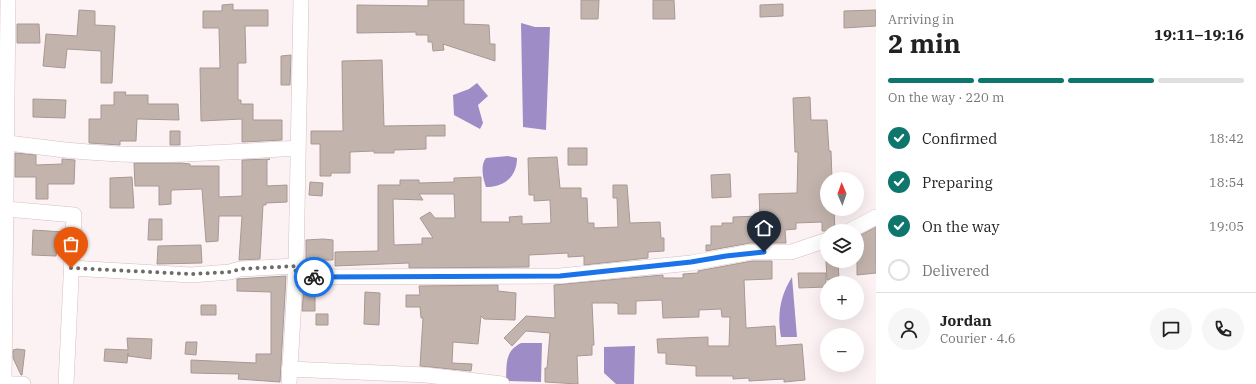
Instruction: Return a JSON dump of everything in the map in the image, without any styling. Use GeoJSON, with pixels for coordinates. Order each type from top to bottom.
{"type":"FeatureCollection","features":[{"type":"Feature","properties":{"kind":"street"},"geometry":{"type":"LineString","coordinates":[[8,0],[7,210],[3,384],[23,384]]}},
{"type":"Feature","properties":{"kind":"street"},"geometry":{"type":"LineString","coordinates":[[289,384],[296,271],[301,0]]}},
{"type":"Feature","properties":{"kind":"street"},"geometry":{"type":"LineString","coordinates":[[7,142],[89,152],[219,152],[298,148]]}},
{"type":"Feature","properties":{"kind":"street"},"geometry":{"type":"LineString","coordinates":[[7,210],[74,215],[66,384]]}},
{"type":"Feature","properties":{"kind":"street"},"geometry":{"type":"LineString","coordinates":[[862,224],[876,217]]}},
{"type":"Feature","properties":{"kind":"street"},"geometry":{"type":"LineString","coordinates":[[71,268],[191,274],[230,272],[240,269],[560,276],[691,262],[751,252],[791,252],[820,242]]}},
{"type":"Feature","properties":{"kind":"street"},"geometry":{"type":"LineString","coordinates":[[289,369],[426,375],[502,384]]}},
{"type":"Feature","properties":{"kind":"shaded area"},"geometry":{"type":"Polygon","coordinates":[[[521,23],[535,27],[550,27],[546,130],[523,127],[521,23]]]}},
{"type":"Feature","properties":{"kind":"shaded area"},"geometry":{"type":"Polygon","coordinates":[[[477,83],[488,96],[478,105],[483,123],[480,129],[454,115],[453,95],[469,89],[477,83]]]}},
{"type":"Feature","properties":{"kind":"shaded area"},"geometry":{"type":"Polygon","coordinates":[[[508,156],[517,158],[515,171],[512,176],[504,183],[492,187],[486,187],[483,176],[483,164],[486,158],[508,156]]]}},
{"type":"Feature","properties":{"kind":"shaded area"},"geometry":{"type":"Polygon","coordinates":[[[792,277],[797,337],[781,337],[779,321],[780,306],[792,277]]]}},
{"type":"Feature","properties":{"kind":"shaded area"},"geometry":{"type":"Polygon","coordinates":[[[521,343],[542,343],[541,382],[506,381],[509,354],[521,343]]]}},
{"type":"Feature","properties":{"kind":"shaded area"},"geometry":{"type":"Polygon","coordinates":[[[635,346],[634,384],[616,384],[604,373],[604,347],[635,346]]]}},
{"type":"Feature","properties":{"kind":"building"},"geometry":{"type":"Polygon","coordinates":[[[428,0],[464,0],[464,24],[489,25],[490,44],[495,44],[495,61],[443,44],[444,50],[433,51],[432,42],[428,42],[428,35],[416,35],[416,32],[357,33],[357,5],[428,6],[428,0]]]}},
{"type":"Feature","properties":{"kind":"building"},"geometry":{"type":"Polygon","coordinates":[[[581,0],[599,0],[598,19],[581,19],[581,0]]]}},
{"type":"Feature","properties":{"kind":"building"},"geometry":{"type":"Polygon","coordinates":[[[653,0],[674,0],[675,19],[653,19],[653,0]]]}},
{"type":"Feature","properties":{"kind":"building"},"geometry":{"type":"Polygon","coordinates":[[[233,4],[233,10],[268,10],[268,26],[245,26],[246,63],[238,63],[238,100],[241,100],[241,104],[253,104],[253,120],[282,120],[282,140],[242,142],[242,119],[201,121],[200,68],[220,68],[219,28],[203,28],[203,11],[222,11],[222,5],[233,4]]]}},
{"type":"Feature","properties":{"kind":"building"},"geometry":{"type":"Polygon","coordinates":[[[783,4],[783,16],[760,17],[760,5],[783,4]]]}},
{"type":"Feature","properties":{"kind":"building"},"geometry":{"type":"Polygon","coordinates":[[[79,10],[95,11],[95,25],[115,26],[112,83],[101,83],[101,51],[67,49],[65,68],[43,66],[46,34],[77,36],[79,10]]]}},
{"type":"Feature","properties":{"kind":"building"},"geometry":{"type":"Polygon","coordinates":[[[876,10],[876,26],[844,28],[844,11],[876,10]]]}},
{"type":"Feature","properties":{"kind":"building"},"geometry":{"type":"Polygon","coordinates":[[[17,24],[39,24],[40,43],[17,43],[17,24]]]}},
{"type":"Feature","properties":{"kind":"building"},"geometry":{"type":"Polygon","coordinates":[[[291,55],[290,85],[281,85],[281,56],[291,55]]]}},
{"type":"Feature","properties":{"kind":"building"},"geometry":{"type":"Polygon","coordinates":[[[382,60],[384,126],[445,125],[445,136],[426,136],[426,149],[394,150],[394,153],[374,153],[374,151],[350,152],[350,173],[331,173],[331,176],[320,176],[320,144],[311,144],[311,131],[343,131],[342,61],[382,60]]]}},
{"type":"Feature","properties":{"kind":"building"},"geometry":{"type":"Polygon","coordinates":[[[114,92],[126,92],[125,95],[148,95],[148,104],[178,104],[179,120],[137,119],[136,141],[120,141],[120,145],[89,143],[89,119],[101,119],[101,105],[114,105],[114,92]]]}},
{"type":"Feature","properties":{"kind":"building"},"geometry":{"type":"Polygon","coordinates":[[[810,97],[811,120],[827,120],[832,172],[820,172],[820,216],[834,216],[835,224],[822,224],[822,222],[796,223],[796,229],[785,230],[786,243],[750,243],[706,251],[706,245],[711,245],[711,226],[722,226],[722,223],[733,223],[733,217],[760,216],[759,194],[797,193],[798,152],[795,152],[793,98],[810,97]]]}},
{"type":"Feature","properties":{"kind":"building"},"geometry":{"type":"Polygon","coordinates":[[[33,99],[66,100],[65,118],[33,117],[33,99]]]}},
{"type":"Feature","properties":{"kind":"building"},"geometry":{"type":"Polygon","coordinates":[[[170,131],[180,131],[180,145],[170,145],[170,131]]]}},
{"type":"Feature","properties":{"kind":"building"},"geometry":{"type":"Polygon","coordinates":[[[568,148],[587,148],[587,165],[568,165],[568,148]]]}},
{"type":"Feature","properties":{"kind":"building"},"geometry":{"type":"Polygon","coordinates":[[[15,153],[36,155],[36,165],[62,164],[62,159],[75,160],[74,184],[48,184],[48,199],[36,199],[36,177],[15,177],[15,153]]]}},
{"type":"Feature","properties":{"kind":"building"},"geometry":{"type":"Polygon","coordinates":[[[557,157],[560,188],[581,188],[581,198],[587,198],[588,223],[594,223],[594,228],[618,227],[617,198],[613,198],[613,185],[627,185],[630,223],[660,222],[661,238],[664,238],[664,251],[648,252],[648,258],[584,265],[584,256],[568,257],[568,253],[529,255],[529,267],[409,268],[409,263],[335,266],[335,252],[378,251],[378,185],[400,185],[400,180],[419,180],[419,183],[454,182],[454,178],[481,177],[481,222],[510,222],[509,217],[522,216],[522,224],[551,223],[550,200],[534,201],[534,195],[529,195],[528,158],[557,157]],[[419,194],[423,200],[393,199],[394,245],[422,244],[422,238],[433,238],[420,218],[430,212],[435,218],[455,218],[454,194],[419,194]]]}},
{"type":"Feature","properties":{"kind":"building"},"geometry":{"type":"Polygon","coordinates":[[[270,159],[267,160],[267,186],[287,185],[287,202],[266,203],[266,205],[263,205],[260,259],[239,260],[242,216],[219,216],[218,241],[206,242],[202,189],[172,190],[171,204],[159,205],[159,186],[135,186],[134,163],[181,163],[190,164],[190,166],[219,166],[219,197],[242,196],[242,160],[270,159]]]}},
{"type":"Feature","properties":{"kind":"building"},"geometry":{"type":"Polygon","coordinates":[[[730,174],[731,197],[712,198],[711,175],[730,174]]]}},
{"type":"Feature","properties":{"kind":"building"},"geometry":{"type":"Polygon","coordinates":[[[132,177],[134,208],[110,208],[110,178],[132,177]]]}},
{"type":"Feature","properties":{"kind":"building"},"geometry":{"type":"Polygon","coordinates":[[[310,182],[323,183],[322,196],[309,195],[310,182]]]}},
{"type":"Feature","properties":{"kind":"building"},"geometry":{"type":"Polygon","coordinates":[[[149,219],[162,219],[162,240],[148,240],[149,219]]]}},
{"type":"Feature","properties":{"kind":"building"},"geometry":{"type":"Polygon","coordinates":[[[876,227],[876,273],[857,275],[857,268],[864,268],[864,233],[876,227]]]}},
{"type":"Feature","properties":{"kind":"building"},"geometry":{"type":"Polygon","coordinates":[[[33,230],[64,232],[64,246],[57,246],[56,256],[32,255],[33,230]]]}},
{"type":"Feature","properties":{"kind":"building"},"geometry":{"type":"Polygon","coordinates":[[[306,240],[333,240],[333,260],[306,260],[306,240]]]}},
{"type":"Feature","properties":{"kind":"building"},"geometry":{"type":"Polygon","coordinates":[[[201,245],[202,263],[157,264],[158,246],[201,245]]]}},
{"type":"Feature","properties":{"kind":"building"},"geometry":{"type":"Polygon","coordinates":[[[752,261],[772,261],[772,279],[744,280],[746,328],[775,326],[776,346],[802,344],[805,380],[784,382],[784,379],[749,381],[749,378],[733,379],[733,376],[696,376],[696,366],[666,364],[666,353],[658,353],[657,339],[708,337],[708,346],[729,346],[730,317],[722,317],[721,309],[699,310],[699,317],[663,318],[662,300],[636,301],[636,314],[618,314],[618,304],[615,303],[592,303],[594,345],[592,345],[592,355],[577,356],[578,384],[545,382],[545,368],[547,368],[550,333],[526,331],[512,346],[504,338],[526,316],[555,318],[554,285],[663,275],[663,278],[683,278],[683,274],[698,273],[698,271],[752,261]]]}},
{"type":"Feature","properties":{"kind":"building"},"geometry":{"type":"Polygon","coordinates":[[[826,268],[838,268],[839,276],[827,276],[826,268]]]}},
{"type":"Feature","properties":{"kind":"building"},"geometry":{"type":"Polygon","coordinates":[[[798,273],[826,273],[826,276],[820,276],[820,287],[799,288],[798,273]]]}},
{"type":"Feature","properties":{"kind":"building"},"geometry":{"type":"Polygon","coordinates":[[[286,276],[280,382],[238,379],[239,374],[191,373],[191,360],[256,363],[256,354],[271,354],[271,292],[237,291],[237,279],[286,276]]]}},
{"type":"Feature","properties":{"kind":"building"},"geometry":{"type":"Polygon","coordinates":[[[498,285],[498,291],[516,293],[515,320],[484,319],[481,316],[478,344],[453,342],[452,363],[472,364],[471,371],[420,366],[423,318],[421,318],[420,307],[406,307],[406,295],[420,295],[419,286],[498,285]]]}},
{"type":"Feature","properties":{"kind":"building"},"geometry":{"type":"Polygon","coordinates":[[[304,286],[315,286],[315,311],[302,311],[304,286]]]}},
{"type":"Feature","properties":{"kind":"building"},"geometry":{"type":"Polygon","coordinates":[[[365,292],[380,293],[379,325],[364,324],[365,292]]]}},
{"type":"Feature","properties":{"kind":"building"},"geometry":{"type":"Polygon","coordinates":[[[201,305],[216,305],[216,315],[201,315],[201,305]]]}},
{"type":"Feature","properties":{"kind":"building"},"geometry":{"type":"Polygon","coordinates":[[[316,314],[328,314],[328,325],[316,325],[316,314]]]}},
{"type":"Feature","properties":{"kind":"building"},"geometry":{"type":"Polygon","coordinates":[[[127,338],[152,339],[151,359],[128,356],[128,353],[127,363],[104,361],[105,349],[128,350],[127,338]]]}},
{"type":"Feature","properties":{"kind":"building"},"geometry":{"type":"Polygon","coordinates":[[[186,342],[197,342],[196,355],[185,354],[186,342]]]}},
{"type":"Feature","properties":{"kind":"building"},"geometry":{"type":"Polygon","coordinates":[[[13,350],[25,350],[22,375],[13,358],[13,350]]]}},
{"type":"Feature","properties":{"kind":"way so far"},"geometry":{"type":"LineString","coordinates":[[71,268],[141,273],[191,274],[230,272],[240,269],[296,266],[295,277],[314,277]]}},
{"type":"Feature","properties":{"kind":"route"},"geometry":{"type":"LineString","coordinates":[[314,277],[496,275],[560,276],[691,262],[751,252],[764,252]]}}]}
